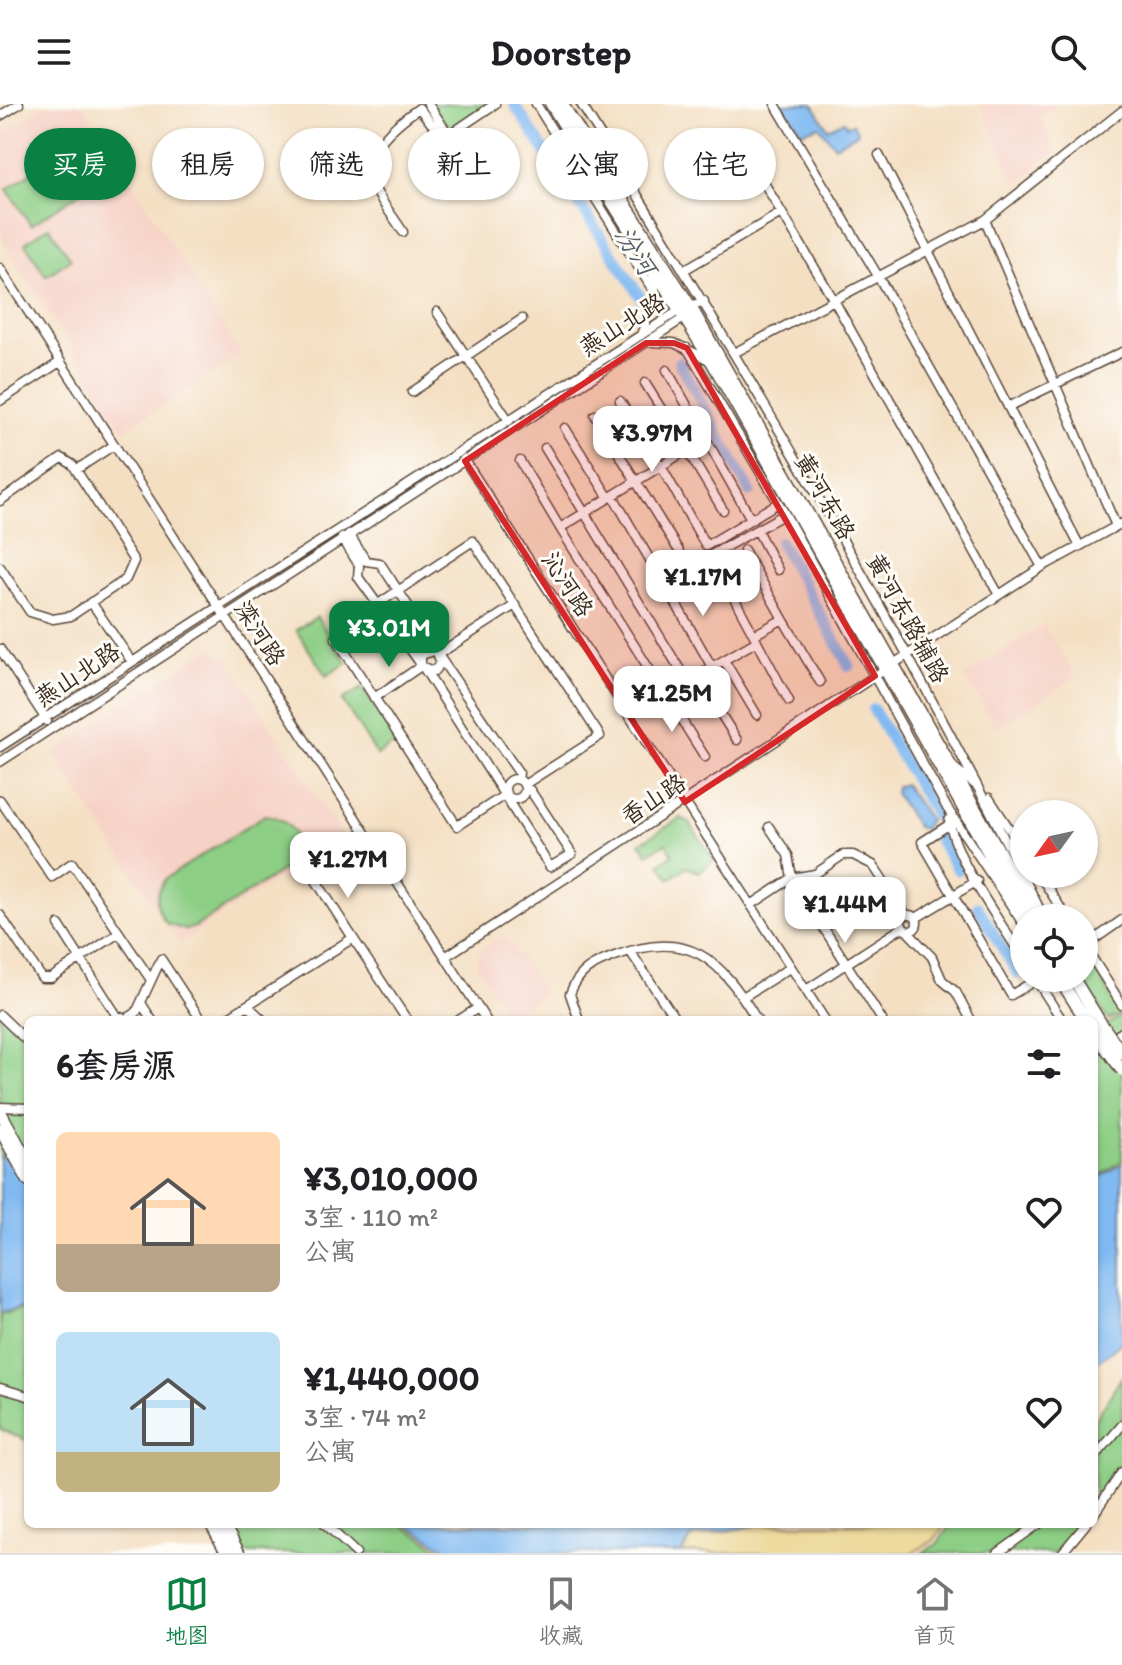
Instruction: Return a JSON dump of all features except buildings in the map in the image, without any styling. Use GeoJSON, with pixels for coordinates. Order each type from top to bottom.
{"type":"FeatureCollection","features":[{"type":"Feature","properties":{"kind":"main road","name":"黄河东路"},"geometry":{"type":"LineString","coordinates":[[551,104],[651,263],[686,312],[879,673],[948,770],[1029,904]]}},
{"type":"Feature","properties":{"kind":"main road","name":"黄河东路"},"geometry":{"type":"LineString","coordinates":[[562,104],[686,312],[901,660],[948,770],[1018,904]]}},
{"type":"Feature","properties":{"kind":"main road"},"geometry":{"type":"LineString","coordinates":[[1068,992],[1083,1016]]}},
{"type":"Feature","properties":{"kind":"main road"},"geometry":{"type":"LineString","coordinates":[[1080,992],[1092,1016]]}},
{"type":"Feature","properties":{"kind":"main road"},"geometry":{"type":"LineString","coordinates":[[1098,1028],[1122,1053]]}},
{"type":"Feature","properties":{"kind":"main road"},"geometry":{"type":"LineString","coordinates":[[1098,1029],[1122,1070]]}},
{"type":"Feature","properties":{"kind":"main road"},"geometry":{"type":"LineString","coordinates":[[1,1111],[24,1154]]}},
{"type":"Feature","properties":{"kind":"main road"},"geometry":{"type":"LineString","coordinates":[[0,1129],[24,1173]]}},
{"type":"Feature","properties":{"kind":"main road"},"geometry":{"type":"LineString","coordinates":[[213,1528],[227,1553]]}},
{"type":"Feature","properties":{"kind":"main road"},"geometry":{"type":"LineString","coordinates":[[225,1528],[239,1553]]}},
{"type":"Feature","properties":{"kind":"street"},"geometry":{"type":"LineString","coordinates":[[1,112],[19,104]]}},
{"type":"Feature","properties":{"kind":"street"},"geometry":{"type":"LineString","coordinates":[[428,104],[444,128]]}},
{"type":"Feature","properties":{"kind":"street"},"geometry":{"type":"LineString","coordinates":[[459,128],[495,104]]}},
{"type":"Feature","properties":{"kind":"street"},"geometry":{"type":"LineString","coordinates":[[536,104],[656,295]]}},
{"type":"Feature","properties":{"kind":"street","name":"黄河东路辅路"},"geometry":{"type":"LineString","coordinates":[[581,104],[734,353],[901,660],[980,788],[1037,904]]}},
{"type":"Feature","properties":{"kind":"street"},"geometry":{"type":"LineString","coordinates":[[775,104],[878,276],[1042,567]]}},
{"type":"Feature","properties":{"kind":"street"},"geometry":{"type":"LineString","coordinates":[[403,232],[372,184],[370,165],[391,127],[419,108],[435,128]]}},
{"type":"Feature","properties":{"kind":"street"},"geometry":{"type":"LineString","coordinates":[[734,353],[835,302],[925,249],[985,220],[1122,111]]}},
{"type":"Feature","properties":{"kind":"street"},"geometry":{"type":"LineString","coordinates":[[879,155],[1079,545]]}},
{"type":"Feature","properties":{"kind":"street"},"geometry":{"type":"LineString","coordinates":[[774,200],[835,302],[999,595]]}},
{"type":"Feature","properties":{"kind":"street"},"geometry":{"type":"LineString","coordinates":[[684,270],[781,213]]}},
{"type":"Feature","properties":{"kind":"street"},"geometry":{"type":"LineString","coordinates":[[985,220],[1053,385],[1119,524]]}},
{"type":"Feature","properties":{"kind":"street"},"geometry":{"type":"LineString","coordinates":[[651,263],[656,295],[644,339],[687,348],[712,362]]}},
{"type":"Feature","properties":{"kind":"street","name":"滦河路"},"geometry":{"type":"LineString","coordinates":[[0,268],[483,1016]]}},
{"type":"Feature","properties":{"kind":"street"},"geometry":{"type":"LineString","coordinates":[[686,312],[704,301]]}},
{"type":"Feature","properties":{"kind":"street"},"geometry":{"type":"LineString","coordinates":[[437,312],[509,421]]}},
{"type":"Feature","properties":{"kind":"street","name":"燕山北路"},"geometry":{"type":"LineString","coordinates":[[0,747],[218,605],[686,312]]}},
{"type":"Feature","properties":{"kind":"street"},"geometry":{"type":"LineString","coordinates":[[412,392],[522,319]]}},
{"type":"Feature","properties":{"kind":"street","name":"燕山北路"},"geometry":{"type":"LineString","coordinates":[[0,762],[465,461],[644,339]]}},
{"type":"Feature","properties":{"kind":"street"},"geometry":{"type":"LineString","coordinates":[[687,348],[879,673],[947,808],[1010,904]]}},
{"type":"Feature","properties":{"kind":"street"},"geometry":{"type":"LineString","coordinates":[[1008,407],[1122,352]]}},
{"type":"Feature","properties":{"kind":"street"},"geometry":{"type":"LineString","coordinates":[[0,401],[60,362]]}},
{"type":"Feature","properties":{"kind":"street"},"geometry":{"type":"LineString","coordinates":[[667,370],[751,519]]}},
{"type":"Feature","properties":{"kind":"street"},"geometry":{"type":"LineString","coordinates":[[645,383],[723,510]]}},
{"type":"Feature","properties":{"kind":"street"},"geometry":{"type":"LineString","coordinates":[[620,401],[706,546],[778,503]]}},
{"type":"Feature","properties":{"kind":"street"},"geometry":{"type":"LineString","coordinates":[[595,415],[679,551]]}},
{"type":"Feature","properties":{"kind":"street"},"geometry":{"type":"LineString","coordinates":[[565,428],[653,565]]}},
{"type":"Feature","properties":{"kind":"street"},"geometry":{"type":"LineString","coordinates":[[76,470],[114,445]]}},
{"type":"Feature","properties":{"kind":"street"},"geometry":{"type":"LineString","coordinates":[[545,448],[687,681]]}},
{"type":"Feature","properties":{"kind":"street"},"geometry":{"type":"LineString","coordinates":[[560,528],[687,450]]}},
{"type":"Feature","properties":{"kind":"street","name":"沁河路"},"geometry":{"type":"LineString","coordinates":[[460,452],[822,1016]]}},
{"type":"Feature","properties":{"kind":"street"},"geometry":{"type":"LineString","coordinates":[[0,501],[62,458],[76,470],[134,561],[126,579],[71,616],[53,619],[30,612],[0,567]]}},
{"type":"Feature","properties":{"kind":"street"},"geometry":{"type":"LineString","coordinates":[[520,461],[705,757]]}},
{"type":"Feature","properties":{"kind":"street"},"geometry":{"type":"LineString","coordinates":[[785,514],[711,555],[789,701]]}},
{"type":"Feature","properties":{"kind":"street","name":"香山路"},"geometry":{"type":"LineString","coordinates":[[445,957],[1042,567],[1119,524]]}},
{"type":"Feature","properties":{"kind":"street"},"geometry":{"type":"LineString","coordinates":[[757,530],[778,570]]}},
{"type":"Feature","properties":{"kind":"street"},"geometry":{"type":"LineString","coordinates":[[346,536],[366,561],[380,563],[438,655],[519,773],[522,784],[519,798],[506,794]]}},
{"type":"Feature","properties":{"kind":"street"},"geometry":{"type":"LineString","coordinates":[[346,536],[359,565],[358,577],[422,666],[550,867],[572,854],[530,790],[522,784],[507,782],[506,794]]}},
{"type":"Feature","properties":{"kind":"street"},"geometry":{"type":"LineString","coordinates":[[506,794],[457,826],[336,638],[377,605],[473,541],[600,736],[522,784]]}},
{"type":"Feature","properties":{"kind":"street"},"geometry":{"type":"LineString","coordinates":[[744,550],[820,682]]}},
{"type":"Feature","properties":{"kind":"street"},"geometry":{"type":"LineString","coordinates":[[666,586],[712,667]]}},
{"type":"Feature","properties":{"kind":"street"},"geometry":{"type":"LineString","coordinates":[[91,602],[132,662]]}},
{"type":"Feature","properties":{"kind":"street"},"geometry":{"type":"LineString","coordinates":[[422,666],[424,652],[438,655],[515,605]]}},
{"type":"Feature","properties":{"kind":"street"},"geometry":{"type":"LineString","coordinates":[[665,694],[724,660],[783,619]]}},
{"type":"Feature","properties":{"kind":"street"},"geometry":{"type":"LineString","coordinates":[[0,649],[51,728]]}},
{"type":"Feature","properties":{"kind":"street"},"geometry":{"type":"LineString","coordinates":[[374,698],[422,666],[438,669],[438,655]]}},
{"type":"Feature","properties":{"kind":"street"},"geometry":{"type":"LineString","coordinates":[[724,660],[757,715]]}},
{"type":"Feature","properties":{"kind":"street"},"geometry":{"type":"LineString","coordinates":[[697,676],[737,740]]}},
{"type":"Feature","properties":{"kind":"street"},"geometry":{"type":"LineString","coordinates":[[1010,831],[980,788],[948,770],[947,808],[950,824],[977,881],[1010,936]]}},
{"type":"Feature","properties":{"kind":"street"},"geometry":{"type":"LineString","coordinates":[[0,800],[52,877],[72,863],[151,980]]}},
{"type":"Feature","properties":{"kind":"street"},"geometry":{"type":"LineString","coordinates":[[950,824],[922,842],[1011,995],[1016,992]]}},
{"type":"Feature","properties":{"kind":"street"},"geometry":{"type":"LineString","coordinates":[[769,827],[788,855],[792,878],[879,1016]]}},
{"type":"Feature","properties":{"kind":"street"},"geometry":{"type":"LineString","coordinates":[[751,905],[792,878],[815,874],[843,855],[865,858],[906,915],[916,918],[977,881]]}},
{"type":"Feature","properties":{"kind":"street"},"geometry":{"type":"LineString","coordinates":[[315,879],[404,1016]]}},
{"type":"Feature","properties":{"kind":"street"},"geometry":{"type":"LineString","coordinates":[[0,915],[42,978],[51,978],[119,933]]}},
{"type":"Feature","properties":{"kind":"street"},"geometry":{"type":"LineString","coordinates":[[904,928],[906,915]]}},
{"type":"Feature","properties":{"kind":"street"},"geometry":{"type":"LineString","coordinates":[[806,990],[904,928],[916,928],[916,918]]}},
{"type":"Feature","properties":{"kind":"street"},"geometry":{"type":"LineString","coordinates":[[1098,936],[1122,920]]}},
{"type":"Feature","properties":{"kind":"street"},"geometry":{"type":"LineString","coordinates":[[59,925],[117,1016]]}},
{"type":"Feature","properties":{"kind":"street"},"geometry":{"type":"LineString","coordinates":[[904,928],[932,957],[942,980],[956,992],[969,1016]]}},
{"type":"Feature","properties":{"kind":"street"},"geometry":{"type":"LineString","coordinates":[[230,1016],[353,938]]}},
{"type":"Feature","properties":{"kind":"street"},"geometry":{"type":"LineString","coordinates":[[578,1016],[570,994],[583,970],[630,951],[672,943],[688,946],[711,962],[743,997],[755,1016]]}},
{"type":"Feature","properties":{"kind":"street"},"geometry":{"type":"LineString","coordinates":[[630,951],[673,1016]]}},
{"type":"Feature","properties":{"kind":"street"},"geometry":{"type":"LineString","coordinates":[[131,1016],[136,1013],[161,959],[198,1016]]}},
{"type":"Feature","properties":{"kind":"street"},"geometry":{"type":"LineString","coordinates":[[743,997],[791,967]]}},
{"type":"Feature","properties":{"kind":"street"},"geometry":{"type":"LineString","coordinates":[[1098,968],[1122,1005]]}},
{"type":"Feature","properties":{"kind":"street"},"geometry":{"type":"LineString","coordinates":[[1044,992],[1059,1016]]}},
{"type":"Feature","properties":{"kind":"street"},"geometry":{"type":"LineString","coordinates":[[141,1003],[149,1016]]}},
{"type":"Feature","properties":{"kind":"street"},"geometry":{"type":"LineString","coordinates":[[247,1005],[259,1016]]}},
{"type":"Feature","properties":{"kind":"street"},"geometry":{"type":"LineString","coordinates":[[465,1016],[478,1008]]}},
{"type":"Feature","properties":{"kind":"street"},"geometry":{"type":"LineString","coordinates":[[0,1015],[24,1038]]}},
{"type":"Feature","properties":{"kind":"street"},"geometry":{"type":"LineString","coordinates":[[1098,1048],[1122,1032]]}},
{"type":"Feature","properties":{"kind":"street"},"geometry":{"type":"LineString","coordinates":[[1,1111],[24,1108]]}},
{"type":"Feature","properties":{"kind":"street"},"geometry":{"type":"LineString","coordinates":[[0,1388],[24,1395]]}},
{"type":"Feature","properties":{"kind":"street"},"geometry":{"type":"LineString","coordinates":[[1098,1453],[1122,1425]]}},
{"type":"Feature","properties":{"kind":"street"},"geometry":{"type":"LineString","coordinates":[[1098,1508],[1122,1472]]}},
{"type":"Feature","properties":{"kind":"street"},"geometry":{"type":"LineString","coordinates":[[329,1528],[356,1553]]}},
{"type":"Feature","properties":{"kind":"street"},"geometry":{"type":"LineString","coordinates":[[998,1553],[1033,1528]]}},
{"type":"Feature","properties":{"kind":"street"},"geometry":{"type":"LineString","coordinates":[[1062,1553],[1083,1528]]}},
{"type":"Feature","properties":{"kind":"highlighted area"},"geometry":{"type":"Polygon","coordinates":[[[646,343],[674,343],[687,348],[875,676],[685,802],[465,461],[646,343]]]}},
{"type":"Feature","properties":{"kind":"shaded area"},"geometry":{"type":"Polygon","coordinates":[[[48,104],[82,104],[97,128],[24,128],[24,200],[136,200],[136,189],[242,355],[123,430],[0,236],[0,135],[48,104]]]}},
{"type":"Feature","properties":{"kind":"shaded area"},"geometry":{"type":"Polygon","coordinates":[[[980,104],[1063,104],[1039,116],[1056,152],[1015,185],[980,104]]]}},
{"type":"Feature","properties":{"kind":"shaded area"},"geometry":{"type":"Polygon","coordinates":[[[1044,625],[1076,677],[996,728],[964,676],[1044,625]]]}},
{"type":"Feature","properties":{"kind":"shaded area"},"geometry":{"type":"Polygon","coordinates":[[[208,649],[227,658],[343,837],[179,943],[53,753],[208,649]]]}},
{"type":"Feature","properties":{"kind":"shaded area"},"geometry":{"type":"Polygon","coordinates":[[[505,934],[545,993],[508,1016],[476,966],[479,952],[505,934]]]}},
{"type":"Feature","properties":{"kind":"green space"},"geometry":{"type":"Polygon","coordinates":[[[432,104],[488,104],[450,128],[432,104]]]}},
{"type":"Feature","properties":{"kind":"green space"},"geometry":{"type":"Polygon","coordinates":[[[24,178],[24,200],[69,200],[31,225],[7,189],[24,178]]]}},
{"type":"Feature","properties":{"kind":"green space"},"geometry":{"type":"Polygon","coordinates":[[[49,227],[71,259],[46,276],[25,243],[49,227]]]}},
{"type":"Feature","properties":{"kind":"green space"},"geometry":{"type":"Polygon","coordinates":[[[317,617],[347,663],[326,676],[296,630],[317,617]]]}},
{"type":"Feature","properties":{"kind":"green space"},"geometry":{"type":"Polygon","coordinates":[[[362,688],[397,742],[377,755],[342,700],[362,688]]]}},
{"type":"Feature","properties":{"kind":"green space"},"geometry":{"type":"Polygon","coordinates":[[[265,815],[282,821],[294,832],[298,848],[291,865],[195,927],[185,930],[167,924],[157,902],[165,879],[265,815]]]}},
{"type":"Feature","properties":{"kind":"green space"},"geometry":{"type":"Polygon","coordinates":[[[681,818],[689,822],[714,860],[699,872],[686,867],[670,879],[660,864],[673,854],[666,843],[648,854],[640,843],[681,818]]]}},
{"type":"Feature","properties":{"kind":"green space"},"geometry":{"type":"Polygon","coordinates":[[[1098,975],[1122,1014],[1108,1020],[1090,992],[1098,992],[1098,975]]]}},
{"type":"Feature","properties":{"kind":"green space"},"geometry":{"type":"Polygon","coordinates":[[[0,1006],[24,1028],[24,1161],[0,1155],[0,1006]]]}},
{"type":"Feature","properties":{"kind":"green space"},"geometry":{"type":"Polygon","coordinates":[[[1122,1016],[1122,1161],[1098,1176],[1098,1031],[1122,1016]]]}},
{"type":"Feature","properties":{"kind":"green space"},"geometry":{"type":"Polygon","coordinates":[[[24,1308],[24,1439],[0,1429],[0,1315],[24,1308]]]}},
{"type":"Feature","properties":{"kind":"green space"},"geometry":{"type":"Polygon","coordinates":[[[1122,1377],[1122,1462],[1098,1501],[1098,1415],[1122,1377]]]}},
{"type":"Feature","properties":{"kind":"green space"},"geometry":{"type":"Polygon","coordinates":[[[230,1528],[406,1528],[447,1553],[244,1553],[230,1528]]]}},
{"type":"Feature","properties":{"kind":"green space"},"geometry":{"type":"Polygon","coordinates":[[[948,1528],[1077,1528],[1056,1553],[922,1553],[937,1544],[948,1528]]]}},
{"type":"Feature","properties":{"kind":"sand"},"geometry":{"type":"Polygon","coordinates":[[[743,1528],[942,1528],[934,1540],[912,1553],[682,1553],[692,1537],[743,1528]]]}},
{"type":"Feature","properties":{"kind":"water"},"geometry":{"type":"Polygon","coordinates":[[[782,104],[813,104],[828,129],[844,121],[847,126],[853,124],[858,133],[835,146],[819,126],[802,132],[782,104]]]}},
{"type":"Feature","properties":{"kind":"water"},"geometry":{"type":"Polygon","coordinates":[[[904,784],[929,819],[924,829],[917,827],[895,793],[896,787],[904,784]]]}},
{"type":"Feature","properties":{"kind":"water"},"geometry":{"type":"Polygon","coordinates":[[[0,1156],[24,1162],[24,1307],[0,1313],[0,1156]]]}},
{"type":"Feature","properties":{"kind":"water"},"geometry":{"type":"Polygon","coordinates":[[[1122,1164],[1122,1342],[1098,1362],[1098,1179],[1122,1164]]]}},
{"type":"Feature","properties":{"kind":"water"},"geometry":{"type":"Polygon","coordinates":[[[411,1528],[741,1528],[692,1537],[681,1553],[454,1553],[411,1528]]]}},
{"type":"Feature","properties":{"kind":"waterway","name":"汾河"},"geometry":{"type":"LineString","coordinates":[[514,104],[643,301]]}},
{"type":"Feature","properties":{"kind":"waterway","name":"汾河"},"geometry":{"type":"LineString","coordinates":[[679,362],[750,492]]}},
{"type":"Feature","properties":{"kind":"waterway","name":"汾河"},"geometry":{"type":"LineString","coordinates":[[780,542],[849,666]]}},
{"type":"Feature","properties":{"kind":"waterway","name":"汾河"},"geometry":{"type":"LineString","coordinates":[[873,709],[936,815]]}},
{"type":"Feature","properties":{"kind":"waterway","name":"汾河"},"geometry":{"type":"LineString","coordinates":[[938,838],[958,870]]}},
{"type":"Feature","properties":{"kind":"waterway","name":"汾河"},"geometry":{"type":"LineString","coordinates":[[978,907],[1010,961]]}}]}
